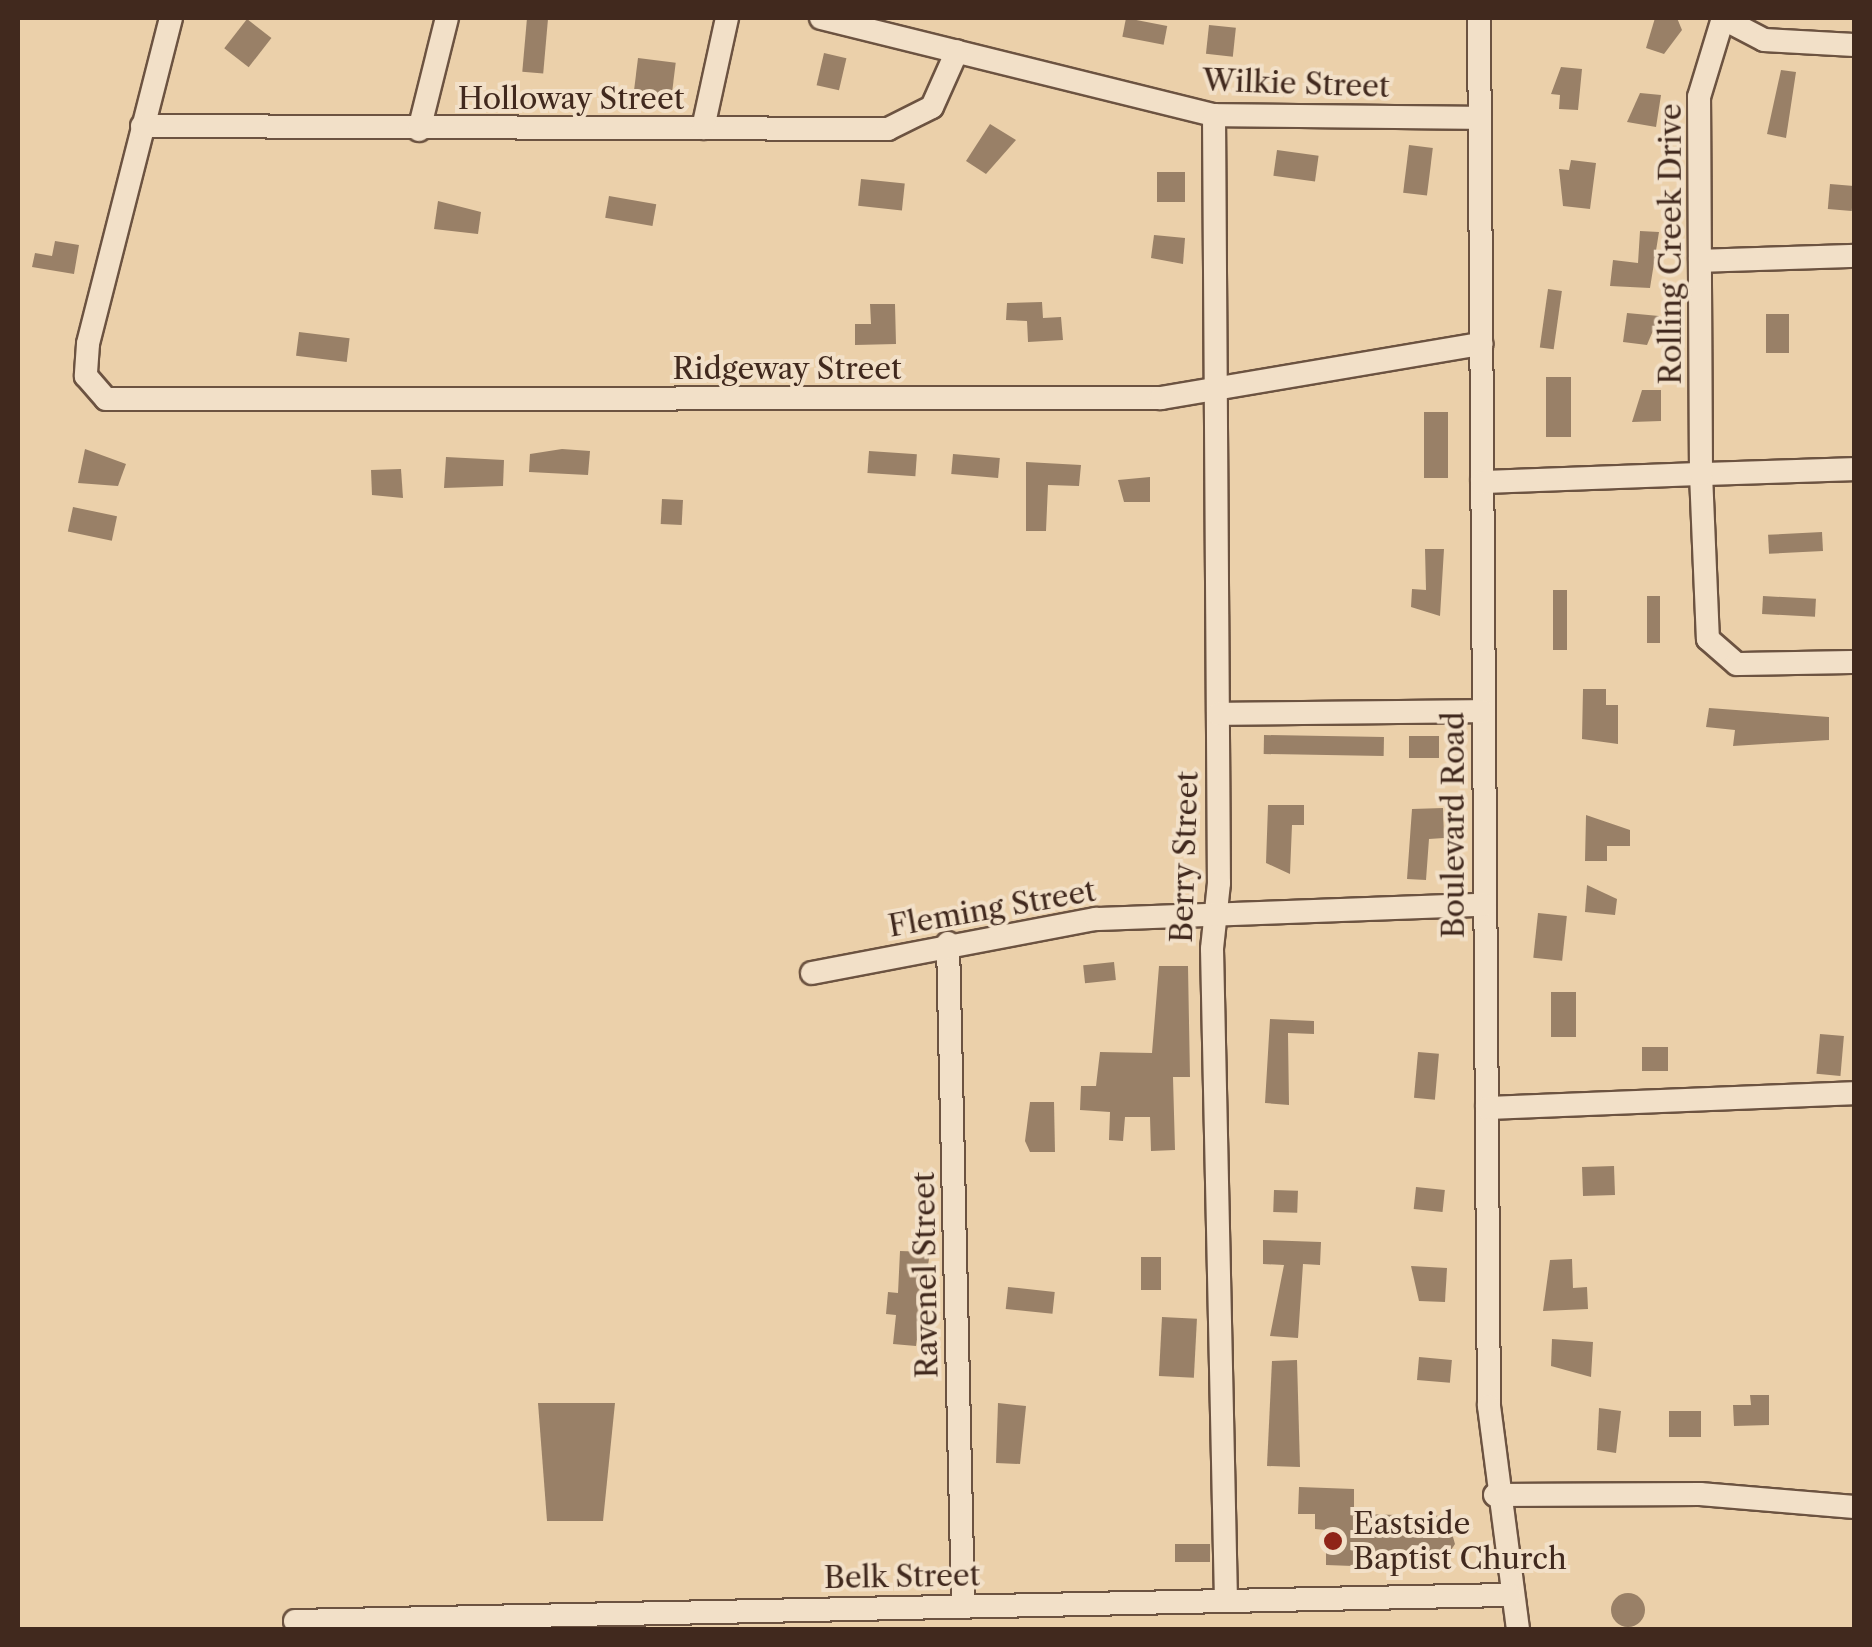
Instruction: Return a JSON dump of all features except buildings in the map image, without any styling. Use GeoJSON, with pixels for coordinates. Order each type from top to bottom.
{"type":"FeatureCollection","features":[{"type":"Feature","properties":{"kind":"street"},"geometry":{"type":"LineString","coordinates":[[142,126],[171,18]]}},
{"type":"Feature","properties":{"kind":"street"},"geometry":{"type":"LineString","coordinates":[[419,130],[447,18]]}},
{"type":"Feature","properties":{"kind":"street"},"geometry":{"type":"LineString","coordinates":[[703,128],[727,18]]}},
{"type":"Feature","properties":{"kind":"street","name":"Wilkie Street"},"geometry":{"type":"LineString","coordinates":[[821,18],[1214,114],[1480,118]]}},
{"type":"Feature","properties":{"kind":"street","name":"Boulevard Road"},"geometry":{"type":"LineString","coordinates":[[1479,18],[1487,1108],[1495,1496],[1518,1630]]}},
{"type":"Feature","properties":{"kind":"street"},"geometry":{"type":"LineString","coordinates":[[1723,18],[1764,40],[1854,45]]}},
{"type":"Feature","properties":{"kind":"street","name":"Rolling Creek Drive"},"geometry":{"type":"LineString","coordinates":[[1723,18],[1699,97],[1704,628],[1720,654],[1758,666],[1854,662]]}},
{"type":"Feature","properties":{"kind":"street","name":"Holloway Street"},"geometry":{"type":"LineString","coordinates":[[142,126],[419,130],[910,125],[932,107],[957,51]]}},
{"type":"Feature","properties":{"kind":"street","name":"Berry Street"},"geometry":{"type":"LineString","coordinates":[[1214,114],[1216,913],[1226,1601]]}},
{"type":"Feature","properties":{"kind":"street","name":"Ridgeway Street"},"geometry":{"type":"LineString","coordinates":[[142,126],[88,344],[92,388],[120,402],[1104,398],[1215,388],[1481,344]]}},
{"type":"Feature","properties":{"kind":"street"},"geometry":{"type":"LineString","coordinates":[[1700,261],[1854,256]]}},
{"type":"Feature","properties":{"kind":"street"},"geometry":{"type":"LineString","coordinates":[[1482,482],[1854,468]]}},
{"type":"Feature","properties":{"kind":"street"},"geometry":{"type":"LineString","coordinates":[[1218,714],[1483,711]]}},
{"type":"Feature","properties":{"kind":"street","name":"Fleming Street"},"geometry":{"type":"LineString","coordinates":[[812,973],[1054,924],[1216,913],[1485,906]]}},
{"type":"Feature","properties":{"kind":"street","name":"Ravenel Street"},"geometry":{"type":"LineString","coordinates":[[948,943],[963,1606]]}},
{"type":"Feature","properties":{"kind":"street"},"geometry":{"type":"LineString","coordinates":[[1487,1108],[1854,1093]]}},
{"type":"Feature","properties":{"kind":"street"},"geometry":{"type":"LineString","coordinates":[[1495,1496],[1700,1494],[1854,1506]]}},
{"type":"Feature","properties":{"kind":"street","name":"Belk Street"},"geometry":{"type":"LineString","coordinates":[[295,1622],[1510,1595]]}},
{"type":"Feature","properties":{"kind":"place","name":"Eastside Baptist Church"},"geometry":{"type":"Point","coordinates":[1333,1541]}}]}
